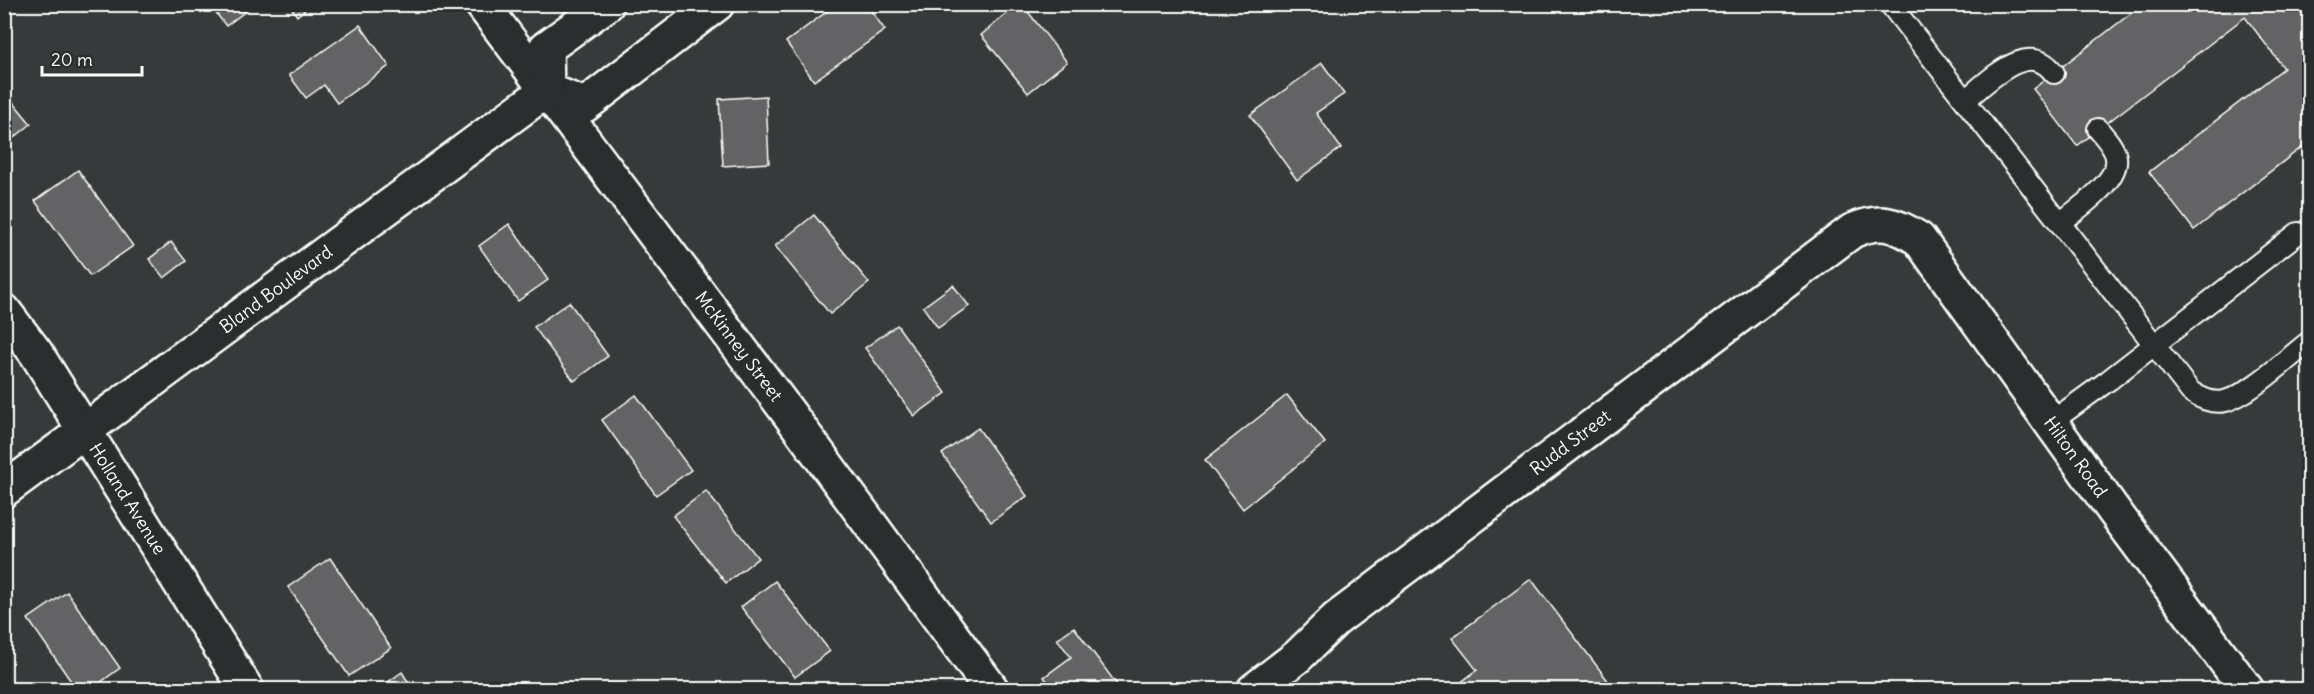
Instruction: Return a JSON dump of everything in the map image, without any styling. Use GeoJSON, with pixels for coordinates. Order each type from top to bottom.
{"type":"FeatureCollection","features":[{"type":"Feature","properties":{"kind":"street","name":"McKinney Street"},"geometry":{"type":"LineString","coordinates":[[482,4],[992,690]]}},
{"type":"Feature","properties":{"kind":"street"},"geometry":{"type":"LineString","coordinates":[[606,4],[546,48],[547,90],[585,105],[717,4]]}},
{"type":"Feature","properties":{"kind":"street","name":"Bland Boulevard"},"geometry":{"type":"LineString","coordinates":[[4,490],[547,90]]}},
{"type":"Feature","properties":{"kind":"street","name":"Rudd Street"},"geometry":{"type":"LineString","coordinates":[[1254,690],[1298,656],[1336,619],[1852,231],[1866,225],[1882,223],[1901,227]]}},
{"type":"Feature","properties":{"kind":"street","name":"Hilton Road"},"geometry":{"type":"LineString","coordinates":[[1901,227],[1919,239],[2247,690]]}},
{"type":"Feature","properties":{"kind":"street","name":"Holland Avenue"},"geometry":{"type":"LineString","coordinates":[[4,311],[36,353],[247,690]]}},
{"type":"Feature","properties":{"kind":"lane"},"geometry":{"type":"LineString","coordinates":[[1890,4],[2190,391],[2204,399],[2223,402],[2242,392],[2310,341]]}},
{"type":"Feature","properties":{"kind":"lane"},"geometry":{"type":"LineString","coordinates":[[1965,99],[2017,62],[2027,58],[2040,61],[2054,73]]}},
{"type":"Feature","properties":{"kind":"lane"},"geometry":{"type":"LineString","coordinates":[[2060,223],[2109,180],[2116,167],[2116,154],[2098,129]]}},
{"type":"Feature","properties":{"kind":"lane"},"geometry":{"type":"LineString","coordinates":[[2051,422],[2298,233]]}},
{"type":"Feature","properties":{"kind":"building"},"geometry":{"type":"Polygon","coordinates":[[[209,4],[255,4],[226,26],[209,4]]]}},
{"type":"Feature","properties":{"kind":"building"},"geometry":{"type":"Polygon","coordinates":[[[289,4],[312,4],[297,16],[289,4]]]}},
{"type":"Feature","properties":{"kind":"building"},"geometry":{"type":"Polygon","coordinates":[[[837,4],[866,4],[885,30],[814,81],[786,42],[837,4]]]}},
{"type":"Feature","properties":{"kind":"building"},"geometry":{"type":"Polygon","coordinates":[[[1019,4],[1022,4],[1067,62],[1028,93],[981,35],[1019,4]]]}},
{"type":"Feature","properties":{"kind":"building"},"geometry":{"type":"Polygon","coordinates":[[[2143,4],[2310,4],[2310,141],[2194,230],[2149,172],[2284,68],[2245,17],[2077,146],[2033,89],[2143,4]]]}},
{"type":"Feature","properties":{"kind":"building"},"geometry":{"type":"Polygon","coordinates":[[[360,25],[389,66],[337,103],[324,85],[306,98],[289,75],[360,25]]]}},
{"type":"Feature","properties":{"kind":"building"},"geometry":{"type":"Polygon","coordinates":[[[1322,63],[1344,94],[1316,113],[1341,148],[1297,180],[1250,115],[1322,63]]]}},
{"type":"Feature","properties":{"kind":"building"},"geometry":{"type":"Polygon","coordinates":[[[4,91],[31,124],[4,146],[4,91]]]}},
{"type":"Feature","properties":{"kind":"building"},"geometry":{"type":"Polygon","coordinates":[[[766,96],[769,163],[723,166],[719,99],[766,96]]]}},
{"type":"Feature","properties":{"kind":"building"},"geometry":{"type":"Polygon","coordinates":[[[78,170],[133,246],[90,276],[35,201],[78,170]]]}},
{"type":"Feature","properties":{"kind":"building"},"geometry":{"type":"Polygon","coordinates":[[[814,215],[869,283],[830,314],[775,246],[814,215]]]}},
{"type":"Feature","properties":{"kind":"building"},"geometry":{"type":"Polygon","coordinates":[[[509,224],[548,280],[518,301],[479,246],[509,224]]]}},
{"type":"Feature","properties":{"kind":"building"},"geometry":{"type":"Polygon","coordinates":[[[171,242],[186,261],[164,278],[149,259],[171,242]]]}},
{"type":"Feature","properties":{"kind":"building"},"geometry":{"type":"Polygon","coordinates":[[[953,285],[969,306],[938,328],[923,307],[953,285]]]}},
{"type":"Feature","properties":{"kind":"building"},"geometry":{"type":"Polygon","coordinates":[[[569,302],[608,356],[574,381],[534,327],[569,302]]]}},
{"type":"Feature","properties":{"kind":"building"},"geometry":{"type":"Polygon","coordinates":[[[897,325],[946,393],[914,416],[865,348],[897,325]]]}},
{"type":"Feature","properties":{"kind":"building"},"geometry":{"type":"Polygon","coordinates":[[[636,395],[691,470],[656,495],[602,420],[636,395]]]}},
{"type":"Feature","properties":{"kind":"building"},"geometry":{"type":"Polygon","coordinates":[[[1287,395],[1325,443],[1243,509],[1205,460],[1287,395]]]}},
{"type":"Feature","properties":{"kind":"building"},"geometry":{"type":"Polygon","coordinates":[[[978,428],[1027,496],[991,522],[942,454],[978,428]]]}},
{"type":"Feature","properties":{"kind":"building"},"geometry":{"type":"Polygon","coordinates":[[[706,491],[758,558],[726,583],[673,516],[706,491]]]}},
{"type":"Feature","properties":{"kind":"building"},"geometry":{"type":"Polygon","coordinates":[[[330,558],[391,648],[349,676],[288,587],[330,558]]]}},
{"type":"Feature","properties":{"kind":"building"},"geometry":{"type":"Polygon","coordinates":[[[1531,579],[1615,690],[1458,690],[1456,686],[1477,670],[1452,638],[1531,579]]]}},
{"type":"Feature","properties":{"kind":"building"},"geometry":{"type":"Polygon","coordinates":[[[775,581],[830,651],[795,677],[741,607],[775,581]]]}},
{"type":"Feature","properties":{"kind":"building"},"geometry":{"type":"Polygon","coordinates":[[[67,592],[120,668],[90,690],[77,690],[28,619],[67,592]]]}},
{"type":"Feature","properties":{"kind":"building"},"geometry":{"type":"Polygon","coordinates":[[[1074,627],[1118,686],[1113,690],[1053,690],[1044,677],[1071,657],[1057,639],[1074,627]]]}},
{"type":"Feature","properties":{"kind":"building"},"geometry":{"type":"Polygon","coordinates":[[[402,672],[413,690],[377,690],[402,672]]]}}]}
